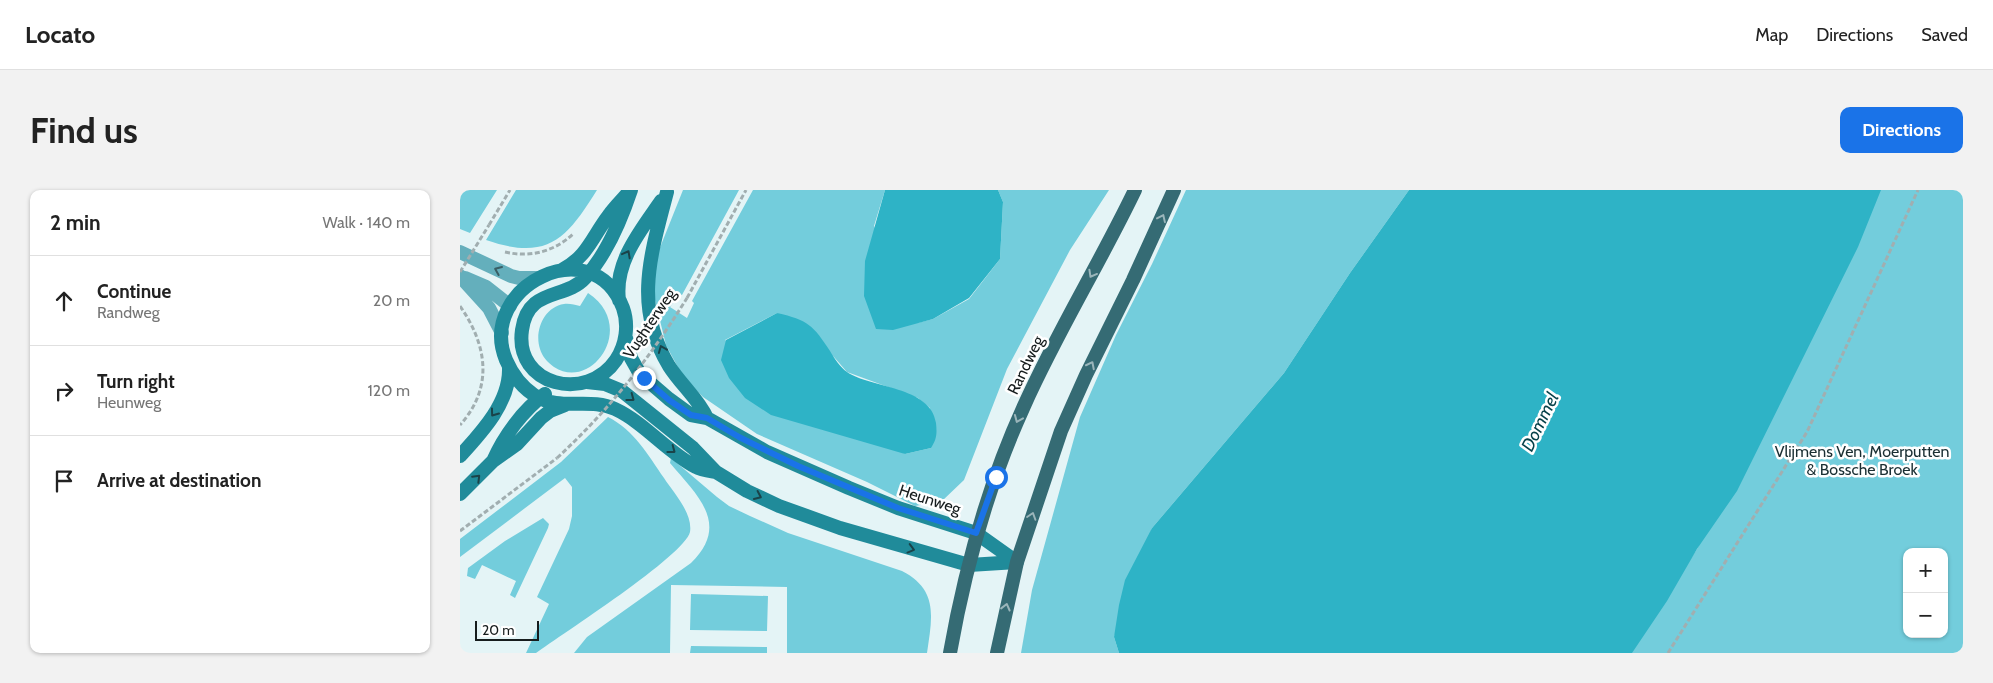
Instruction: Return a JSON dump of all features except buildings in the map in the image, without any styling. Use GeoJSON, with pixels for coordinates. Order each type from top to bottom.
{"type":"FeatureCollection","features":[{"type":"Feature","properties":{"kind":"main road"},"geometry":{"type":"LineString","coordinates":[[562,270],[577,260],[587,250],[608,216],[631,190]]}},
{"type":"Feature","properties":{"kind":"main road"},"geometry":{"type":"LineString","coordinates":[[522,329],[529,312],[537,302],[547,295],[574,286],[589,273],[620,225],[631,190]]}},
{"type":"Feature","properties":{"kind":"main road","name":"Randweg"},"geometry":{"type":"LineString","coordinates":[[968,565],[976,533],[1009,440],[1024,405],[1135,190]]}},
{"type":"Feature","properties":{"kind":"main road"},"geometry":{"type":"LineString","coordinates":[[996,653],[1016,562],[1061,431],[1174,190]]}},
{"type":"Feature","properties":{"kind":"main road"},"geometry":{"type":"LineString","coordinates":[[619,301],[618,282],[622,263],[644,225],[668,191]]}},
{"type":"Feature","properties":{"kind":"main road"},"geometry":{"type":"LineString","coordinates":[[668,191],[650,256],[648,301],[656,335],[668,364],[701,405],[707,418]]}},
{"type":"Feature","properties":{"kind":"main road"},"geometry":{"type":"LineString","coordinates":[[493,461],[501,441],[540,398],[552,390],[566,385],[586,382],[598,377],[612,364],[622,348],[626,336],[625,318],[619,301],[609,286],[589,273],[573,269],[562,270],[538,278],[522,290],[510,306],[502,333],[503,351],[510,368],[522,385],[540,398],[566,405],[603,404],[620,411],[697,468],[716,472]]}},
{"type":"Feature","properties":{"kind":"main road"},"geometry":{"type":"LineString","coordinates":[[510,306],[518,317],[522,329],[523,349],[532,367],[547,380],[566,385]]}},
{"type":"Feature","properties":{"kind":"main road","name":"Heunweg"},"geometry":{"type":"LineString","coordinates":[[626,336],[631,358],[644,378],[669,400],[691,415],[707,418],[739,437],[798,466],[898,508],[976,533],[1016,562]]}},
{"type":"Feature","properties":{"kind":"main road"},"geometry":{"type":"LineString","coordinates":[[460,456],[480,433],[500,405],[508,387],[510,368]]}},
{"type":"Feature","properties":{"kind":"main road"},"geometry":{"type":"LineString","coordinates":[[586,382],[605,384],[622,392],[693,448],[716,472],[747,491],[812,518],[968,565],[1016,562]]}},
{"type":"Feature","properties":{"kind":"main road"},"geometry":{"type":"LineString","coordinates":[[460,494],[493,461],[517,444],[545,415],[566,405]]}},
{"type":"Feature","properties":{"kind":"main road"},"geometry":{"type":"LineString","coordinates":[[950,653],[968,565]]}},
{"type":"Feature","properties":{"kind":"street"},"geometry":{"type":"LineString","coordinates":[[460,252],[511,276],[538,278]]}},
{"type":"Feature","properties":{"kind":"street"},"geometry":{"type":"LineString","coordinates":[[460,276],[486,287],[510,306]]}},
{"type":"Feature","properties":{"kind":"street"},"geometry":{"type":"LineString","coordinates":[[460,276],[490,308],[502,333]]}},
{"type":"Feature","properties":{"kind":"path"},"geometry":{"type":"LineString","coordinates":[[460,272],[510,190]]}},
{"type":"Feature","properties":{"kind":"path","name":"Vughterweg"},"geometry":{"type":"LineString","coordinates":[[460,532],[557,458],[596,420],[630,382],[664,336],[687,298],[746,190]]}},
{"type":"Feature","properties":{"kind":"path"},"geometry":{"type":"LineString","coordinates":[[1668,653],[1807,432],[1918,190]]}},
{"type":"Feature","properties":{"kind":"path"},"geometry":{"type":"LineString","coordinates":[[500,251],[527,254],[546,251],[564,242]]}},
{"type":"Feature","properties":{"kind":"path"},"geometry":{"type":"LineString","coordinates":[[460,306],[478,337],[483,371],[480,390],[474,406],[460,425]]}},
{"type":"Feature","properties":{"kind":"green space"},"geometry":{"type":"Polygon","coordinates":[[[460,190],[497,190],[470,233],[460,229],[460,190]]]}},
{"type":"Feature","properties":{"kind":"green space"},"geometry":{"type":"Polygon","coordinates":[[[516,190],[597,190],[575,222],[553,242],[540,247],[525,248],[507,246],[486,240],[516,190]]]}},
{"type":"Feature","properties":{"kind":"green space"},"geometry":{"type":"Polygon","coordinates":[[[683,190],[739,190],[682,295],[680,294],[670,307],[687,318],[694,303],[692,301],[753,190],[885,190],[874,226],[917,323],[933,319],[969,299],[1000,259],[1003,202],[998,190],[1109,190],[1070,250],[1007,369],[964,480],[942,501],[915,506],[867,482],[757,434],[703,397],[682,375],[666,345],[653,292],[657,255],[683,190]],[[777,313],[725,340],[905,454],[931,448],[930,408],[918,398],[847,372],[834,357],[777,313]]]}},
{"type":"Feature","properties":{"kind":"green space"},"geometry":{"type":"Polygon","coordinates":[[[1186,190],[1409,190],[1350,273],[1284,373],[1152,528],[1114,637],[1119,653],[1021,653],[1032,590],[1080,417],[1116,335],[1152,264],[1186,190]]]}},
{"type":"Feature","properties":{"kind":"green space","name":"Vlijmens Ven, Moerputten & Bossche Broek"},"geometry":{"type":"Polygon","coordinates":[[[1880,190],[1963,190],[1963,653],[1629,653],[1697,549],[1880,190]]]}},
{"type":"Feature","properties":{"kind":"green space"},"geometry":{"type":"Polygon","coordinates":[[[588,293],[602,307],[609,322],[609,338],[604,352],[595,363],[582,371],[568,372],[554,367],[547,361],[541,352],[538,335],[542,321],[551,310],[564,304],[580,306],[588,293]]]}},
{"type":"Feature","properties":{"kind":"green space"},"geometry":{"type":"Polygon","coordinates":[[[608,417],[633,436],[646,452],[685,510],[690,525],[690,532],[683,543],[646,576],[536,653],[526,653],[549,604],[537,597],[569,529],[572,516],[572,487],[565,478],[460,557],[460,539],[561,462],[608,417]]]}},
{"type":"Feature","properties":{"kind":"green space"},"geometry":{"type":"Polygon","coordinates":[[[671,458],[729,506],[788,533],[902,571],[914,579],[922,587],[930,606],[931,617],[927,653],[787,653],[787,587],[671,585],[670,653],[574,653],[587,637],[691,563],[703,549],[708,535],[709,523],[706,510],[699,498],[670,463],[671,458]]]}},
{"type":"Feature","properties":{"kind":"green space"},"geometry":{"type":"Polygon","coordinates":[[[543,518],[549,524],[548,528],[515,598],[510,595],[516,581],[482,565],[475,579],[467,576],[468,568],[505,541],[543,518]]]}},
{"type":"Feature","properties":{"kind":"green space"},"geometry":{"type":"Polygon","coordinates":[[[691,594],[768,596],[767,631],[690,630],[691,594]]]}},
{"type":"Feature","properties":{"kind":"green space"},"geometry":{"type":"Polygon","coordinates":[[[691,646],[767,647],[767,653],[690,653],[691,646]]]}},
{"type":"Feature","properties":{"kind":"water"},"geometry":{"type":"Polygon","coordinates":[[[885,190],[998,190],[1003,202],[1000,259],[969,298],[933,319],[893,330],[876,329],[864,296],[865,261],[885,190]]]}},
{"type":"Feature","properties":{"kind":"water","name":"Dommel"},"geometry":{"type":"Polygon","coordinates":[[[1409,190],[1881,190],[1858,247],[1737,491],[1697,549],[1667,601],[1632,653],[1119,653],[1114,637],[1125,580],[1152,528],[1284,373],[1350,273],[1409,190]]]}},
{"type":"Feature","properties":{"kind":"water"},"geometry":{"type":"Polygon","coordinates":[[[777,313],[803,321],[814,329],[838,363],[847,372],[870,382],[912,395],[923,402],[932,411],[936,423],[936,436],[931,448],[905,454],[771,415],[745,398],[729,378],[721,360],[726,340],[777,313]]]}},
{"type":"Feature","properties":{"kind":"route"},"geometry":{"type":"LineString","coordinates":[[644,378],[669,400],[691,415],[707,418],[767,452],[898,508],[976,533],[996,477]]}}]}
